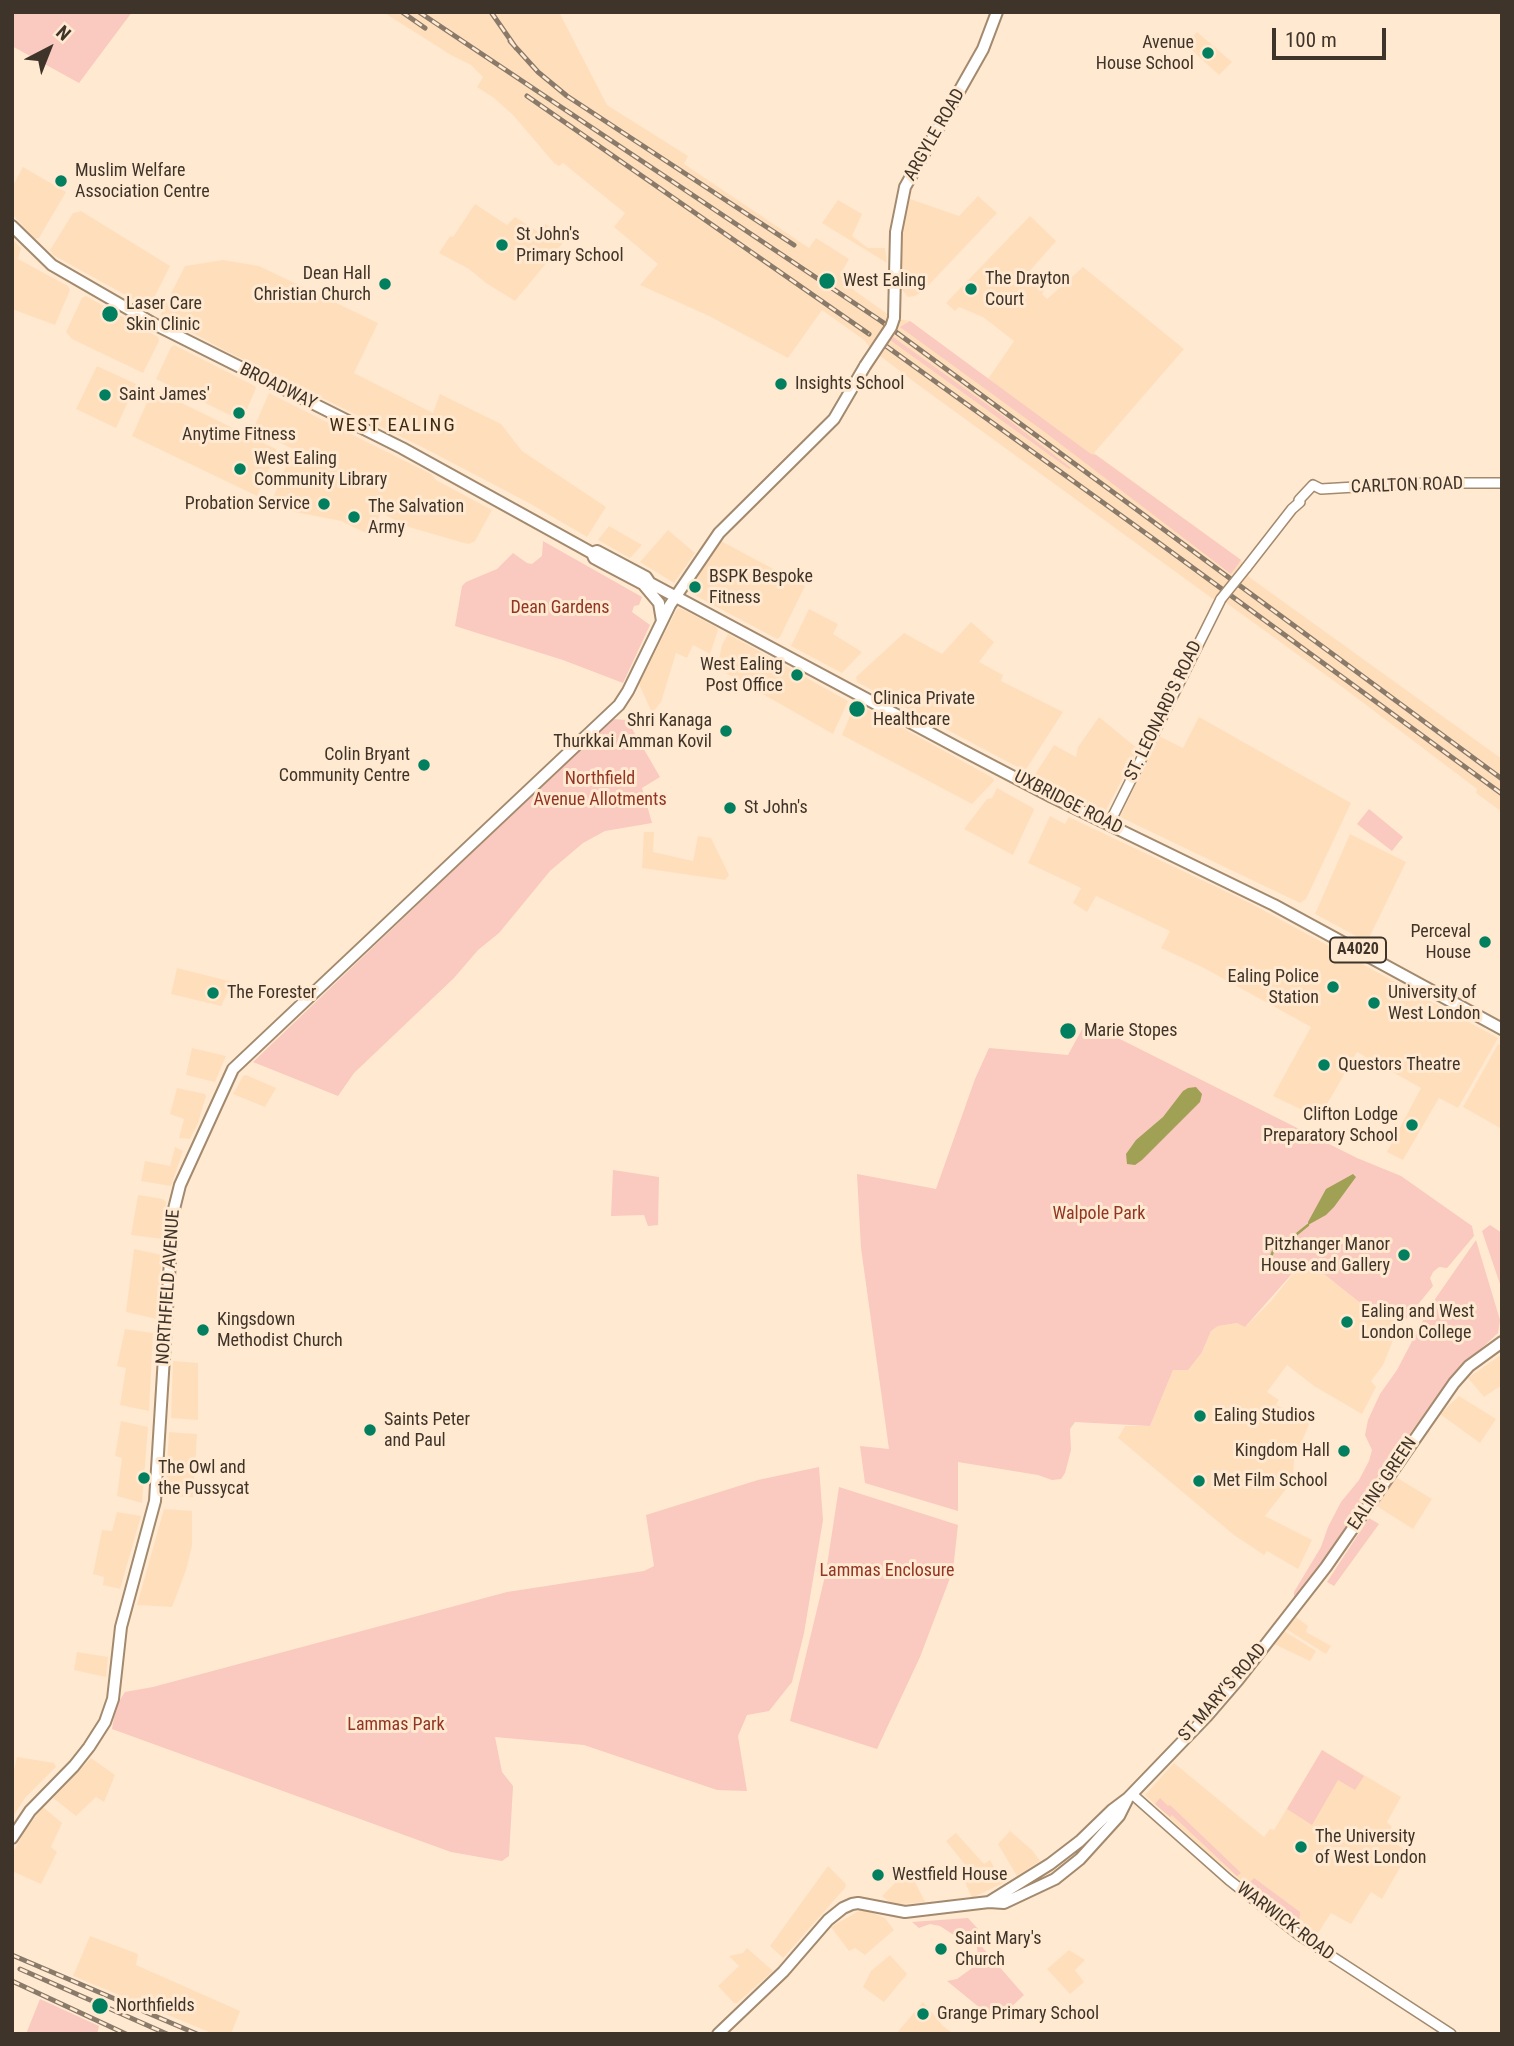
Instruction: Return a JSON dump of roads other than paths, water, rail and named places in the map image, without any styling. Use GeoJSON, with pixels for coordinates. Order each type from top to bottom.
{"type":"FeatureCollection","features":[{"type":"Feature","properties":{"kind":"main road","name":"ARGYLE ROAD"},"geometry":{"type":"LineString","coordinates":[[894,318],[896,232],[905,187],[983,49],[997,12]]}},
{"type":"Feature","properties":{"kind":"main road","name":"BROADWAY"},"geometry":{"type":"LineString","coordinates":[[12,226],[52,265],[149,321],[402,448],[592,552],[597,551],[646,577],[646,584],[675,596]]}},
{"type":"Feature","properties":{"kind":"main road","name":"NORTHFIELD AVENUE"},"geometry":{"type":"LineString","coordinates":[[12,1838],[30,1811],[89,1747],[105,1722],[113,1699],[121,1627],[155,1502],[173,1213],[180,1185],[228,1079],[239,1063],[619,705],[675,596],[724,526],[834,419],[894,318]]}},
{"type":"Feature","properties":{"kind":"main road"},"geometry":{"type":"LineString","coordinates":[[646,584],[659,603],[662,621]]}},
{"type":"Feature","properties":{"kind":"main road","name":"UXBRIDGE ROAD"},"geometry":{"type":"LineString","coordinates":[[675,596],[962,750],[1274,905],[1502,1029]]}},
{"type":"Feature","properties":{"kind":"main road","name":"EALING GREEN"},"geometry":{"type":"LineString","coordinates":[[1313,1585],[1454,1383],[1469,1366],[1502,1342]]}},
{"type":"Feature","properties":{"kind":"main road","name":"ST MARY'S ROAD"},"geometry":{"type":"LineString","coordinates":[[718,2034],[783,1972],[828,1920],[852,1903],[905,1912],[989,1902],[1050,1864],[1130,1796],[1229,1692],[1313,1585]]}},
{"type":"Feature","properties":{"kind":"street","name":"CARLTON ROAD"},"geometry":{"type":"LineString","coordinates":[[1313,485],[1321,489],[1423,483],[1502,483]]}},
{"type":"Feature","properties":{"kind":"street","name":"ST. LEONARD'S ROAD"},"geometry":{"type":"LineString","coordinates":[[1109,824],[1221,599],[1313,485]]}},
{"type":"Feature","properties":{"kind":"street","name":"WARWICK ROAD"},"geometry":{"type":"LineString","coordinates":[[1130,1796],[1299,1935],[1451,2034]]}},
{"type":"Feature","properties":{"kind":"waterway"},"geometry":{"type":"LineString","coordinates":[[1269,1262],[1275,1246],[1292,1238],[1308,1225]]}},
{"type":"Feature","properties":{"kind":"railway"},"geometry":{"type":"LineString","coordinates":[[402,12],[425,28]]}},
{"type":"Feature","properties":{"kind":"railway"},"geometry":{"type":"LineString","coordinates":[[419,12],[881,321],[1502,779]]}},
{"type":"Feature","properties":{"kind":"railway"},"geometry":{"type":"LineString","coordinates":[[491,12],[516,48]]}},
{"type":"Feature","properties":{"kind":"railway"},"geometry":{"type":"LineString","coordinates":[[510,41],[538,72],[567,96],[794,245]]}},
{"type":"Feature","properties":{"kind":"railway"},"geometry":{"type":"LineString","coordinates":[[527,96],[869,334]]}},
{"type":"Feature","properties":{"kind":"railway"},"geometry":{"type":"LineString","coordinates":[[886,346],[1502,794]]}},
{"type":"Feature","properties":{"kind":"railway"},"geometry":{"type":"LineString","coordinates":[[12,1955],[197,2034]]}},
{"type":"Feature","properties":{"kind":"railway"},"geometry":{"type":"LineString","coordinates":[[20,1969],[167,2034]]}},
{"type":"Feature","properties":{"kind":"railway"},"geometry":{"type":"LineString","coordinates":[[12,1981],[126,2034]]}},
{"type":"Feature","properties":{"kind":"place","name":"Avenue House School"},"geometry":{"type":"Point","coordinates":[1208,53]}},
{"type":"Feature","properties":{"kind":"place","name":"Muslim Welfare Association Centre"},"geometry":{"type":"Point","coordinates":[61,181]}},
{"type":"Feature","properties":{"kind":"place","name":"St John's Primary School"},"geometry":{"type":"Point","coordinates":[502,245]}},
{"type":"Feature","properties":{"kind":"place","name":"West Ealing"},"geometry":{"type":"Point","coordinates":[827,281]}},
{"type":"Feature","properties":{"kind":"place","name":"Dean Hall Christian Church"},"geometry":{"type":"Point","coordinates":[385,284]}},
{"type":"Feature","properties":{"kind":"place","name":"The Drayton Court"},"geometry":{"type":"Point","coordinates":[971,289]}},
{"type":"Feature","properties":{"kind":"place","name":"Laser Care Skin Clinic"},"geometry":{"type":"Point","coordinates":[110,314]}},
{"type":"Feature","properties":{"kind":"place","name":"Insights School"},"geometry":{"type":"Point","coordinates":[781,384]}},
{"type":"Feature","properties":{"kind":"place","name":"Saint James'"},"geometry":{"type":"Point","coordinates":[105,395]}},
{"type":"Feature","properties":{"kind":"place","name":"Anytime Fitness"},"geometry":{"type":"Point","coordinates":[239,413]}},
{"type":"Feature","properties":{"kind":"place","name":"West Ealing Community Library"},"geometry":{"type":"Point","coordinates":[240,469]}},
{"type":"Feature","properties":{"kind":"place","name":"Probation Service"},"geometry":{"type":"Point","coordinates":[324,504]}},
{"type":"Feature","properties":{"kind":"place","name":"The Salvation Army"},"geometry":{"type":"Point","coordinates":[354,517]}},
{"type":"Feature","properties":{"kind":"place","name":"BSPK Bespoke Fitness"},"geometry":{"type":"Point","coordinates":[695,587]}},
{"type":"Feature","properties":{"kind":"place","name":"West Ealing Post Office"},"geometry":{"type":"Point","coordinates":[797,675]}},
{"type":"Feature","properties":{"kind":"place","name":"Clinica Private Healthcare"},"geometry":{"type":"Point","coordinates":[857,709]}},
{"type":"Feature","properties":{"kind":"place","name":"Shri Kanaga Thurkkai Amman Kovil"},"geometry":{"type":"Point","coordinates":[726,731]}},
{"type":"Feature","properties":{"kind":"place","name":"Colin Bryant Community Centre"},"geometry":{"type":"Point","coordinates":[424,765]}},
{"type":"Feature","properties":{"kind":"place","name":"St John's"},"geometry":{"type":"Point","coordinates":[730,808]}},
{"type":"Feature","properties":{"kind":"place","name":"Perceval House"},"geometry":{"type":"Point","coordinates":[1485,942]}},
{"type":"Feature","properties":{"kind":"place","name":"Ealing Police Station"},"geometry":{"type":"Point","coordinates":[1333,987]}},
{"type":"Feature","properties":{"kind":"place","name":"The Forester"},"geometry":{"type":"Point","coordinates":[213,993]}},
{"type":"Feature","properties":{"kind":"place","name":"University of West London"},"geometry":{"type":"Point","coordinates":[1374,1003]}},
{"type":"Feature","properties":{"kind":"place","name":"Marie Stopes"},"geometry":{"type":"Point","coordinates":[1068,1031]}},
{"type":"Feature","properties":{"kind":"place","name":"Questors Theatre"},"geometry":{"type":"Point","coordinates":[1324,1065]}},
{"type":"Feature","properties":{"kind":"place","name":"Clifton Lodge Preparatory School"},"geometry":{"type":"Point","coordinates":[1412,1125]}},
{"type":"Feature","properties":{"kind":"place","name":"Pitzhanger Manor House and Gallery"},"geometry":{"type":"Point","coordinates":[1404,1255]}},
{"type":"Feature","properties":{"kind":"place","name":"Ealing and West London College"},"geometry":{"type":"Point","coordinates":[1347,1322]}},
{"type":"Feature","properties":{"kind":"place","name":"Kingsdown Methodist Church"},"geometry":{"type":"Point","coordinates":[203,1330]}},
{"type":"Feature","properties":{"kind":"place","name":"Ealing Studios"},"geometry":{"type":"Point","coordinates":[1200,1416]}},
{"type":"Feature","properties":{"kind":"place","name":"Saints Peter and Paul"},"geometry":{"type":"Point","coordinates":[370,1430]}},
{"type":"Feature","properties":{"kind":"place","name":"Kingdom Hall"},"geometry":{"type":"Point","coordinates":[1344,1451]}},
{"type":"Feature","properties":{"kind":"place","name":"The Owl and the Pussycat"},"geometry":{"type":"Point","coordinates":[144,1478]}},
{"type":"Feature","properties":{"kind":"place","name":"Met Film School"},"geometry":{"type":"Point","coordinates":[1199,1481]}},
{"type":"Feature","properties":{"kind":"place","name":"The University of West London"},"geometry":{"type":"Point","coordinates":[1301,1847]}},
{"type":"Feature","properties":{"kind":"place","name":"Westfield House"},"geometry":{"type":"Point","coordinates":[878,1875]}},
{"type":"Feature","properties":{"kind":"place","name":"Saint Mary's Church"},"geometry":{"type":"Point","coordinates":[941,1949]}},
{"type":"Feature","properties":{"kind":"place","name":"Northfields"},"geometry":{"type":"Point","coordinates":[100,2006]}},
{"type":"Feature","properties":{"kind":"place","name":"Grange Primary School"},"geometry":{"type":"Point","coordinates":[923,2014]}},
{"type":"Feature","properties":{"kind":"district","name":"WEST EALING"},"geometry":{"type":"Point","coordinates":[393,426]}},
{"type":"Feature","properties":{"kind":"park label","name":"Dean Gardens"},"geometry":{"type":"Point","coordinates":[560,608]}},
{"type":"Feature","properties":{"kind":"park label","name":"Northfield Avenue Allotments"},"geometry":{"type":"Point","coordinates":[600,789]}},
{"type":"Feature","properties":{"kind":"park label","name":"Walpole Park"},"geometry":{"type":"Point","coordinates":[1099,1214]}},
{"type":"Feature","properties":{"kind":"park label","name":"Lammas Enclosure"},"geometry":{"type":"Point","coordinates":[887,1571]}},
{"type":"Feature","properties":{"kind":"park label","name":"Lammas Park"},"geometry":{"type":"Point","coordinates":[396,1725]}}]}
